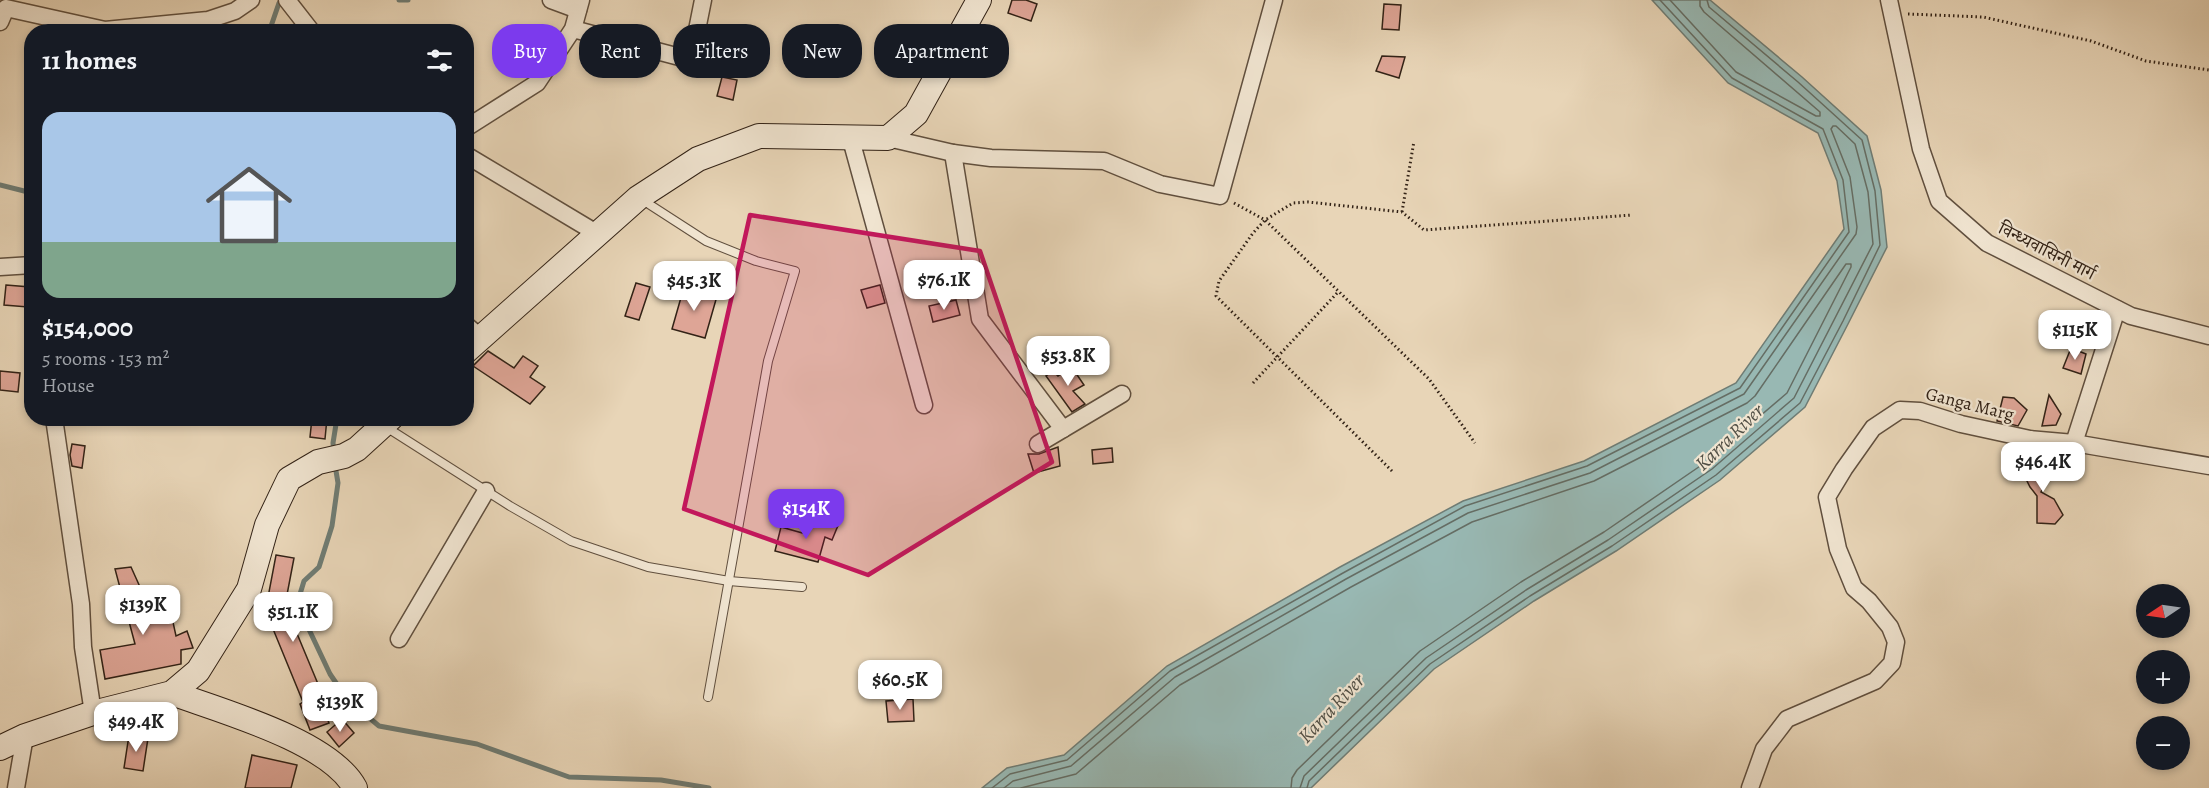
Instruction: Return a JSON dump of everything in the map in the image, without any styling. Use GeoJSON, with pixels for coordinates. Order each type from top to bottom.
{"type":"FeatureCollection","features":[{"type":"Feature","properties":{"kind":"main road"},"geometry":{"type":"LineString","coordinates":[[474,336],[598,234],[638,198],[698,159],[759,136],[888,138],[916,114],[979,0]]}},
{"type":"Feature","properties":{"kind":"main road"},"geometry":{"type":"LineString","coordinates":[[0,748],[25,736],[93,713],[172,693],[198,671],[249,589],[267,525],[289,478],[318,462],[344,456],[357,449],[383,426]]}},
{"type":"Feature","properties":{"kind":"main road"},"geometry":{"type":"LineString","coordinates":[[172,693],[276,731],[329,760],[352,782],[355,788]]}},
{"type":"Feature","properties":{"kind":"street"},"geometry":{"type":"LineString","coordinates":[[167,24],[208,20],[235,11],[251,0]]}},
{"type":"Feature","properties":{"kind":"street"},"geometry":{"type":"LineString","coordinates":[[287,0],[306,24]]}},
{"type":"Feature","properties":{"kind":"street"},"geometry":{"type":"LineString","coordinates":[[474,123],[537,83],[573,29],[580,5],[551,0]]}},
{"type":"Feature","properties":{"kind":"street"},"geometry":{"type":"LineString","coordinates":[[573,29],[691,60],[703,0]]}},
{"type":"Feature","properties":{"kind":"street"},"geometry":{"type":"LineString","coordinates":[[888,138],[953,153],[991,158],[1104,162],[1160,184],[1220,196],[1274,0]]}},
{"type":"Feature","properties":{"kind":"street","name":"विन्ध्यवासिनी मार्ग"},"geometry":{"type":"LineString","coordinates":[[1891,7],[1921,149],[1939,201],[1987,243],[2117,309],[2131,316],[2209,336]]}},
{"type":"Feature","properties":{"kind":"street"},"geometry":{"type":"LineString","coordinates":[[0,22],[6,8],[78,24]]}},
{"type":"Feature","properties":{"kind":"street"},"geometry":{"type":"LineString","coordinates":[[850,136],[924,405]]}},
{"type":"Feature","properties":{"kind":"street"},"geometry":{"type":"LineString","coordinates":[[953,153],[980,319],[1063,429]]}},
{"type":"Feature","properties":{"kind":"street"},"geometry":{"type":"LineString","coordinates":[[474,159],[598,234]]}},
{"type":"Feature","properties":{"kind":"street"},"geometry":{"type":"LineString","coordinates":[[0,267],[24,266]]}},
{"type":"Feature","properties":{"kind":"street"},"geometry":{"type":"LineString","coordinates":[[2074,442],[2117,309]]}},
{"type":"Feature","properties":{"kind":"street"},"geometry":{"type":"LineString","coordinates":[[1038,444],[1122,394]]}},
{"type":"Feature","properties":{"kind":"street","name":"Ganga Marg"},"geometry":{"type":"LineString","coordinates":[[1750,788],[1764,748],[1786,719],[1875,681],[1892,663],[1896,642],[1890,627],[1869,601],[1854,588],[1838,549],[1827,498],[1873,428],[1900,410],[1920,411],[1961,424],[2030,439],[2074,442],[2209,466]]}},
{"type":"Feature","properties":{"kind":"street"},"geometry":{"type":"LineString","coordinates":[[55,426],[81,604],[83,647],[93,713]]}},
{"type":"Feature","properties":{"kind":"street"},"geometry":{"type":"LineString","coordinates":[[399,639],[486,491]]}},
{"type":"Feature","properties":{"kind":"street"},"geometry":{"type":"LineString","coordinates":[[16,788],[25,736]]}},
{"type":"Feature","properties":{"kind":"lane"},"geometry":{"type":"LineString","coordinates":[[638,198],[705,241],[756,261],[795,271],[768,361],[708,697]]}},
{"type":"Feature","properties":{"kind":"lane"},"geometry":{"type":"LineString","coordinates":[[393,426],[486,491],[570,541],[648,567],[729,581],[802,587]]}},
{"type":"Feature","properties":{"kind":"path"},"geometry":{"type":"LineString","coordinates":[[1891,7],[1983,17],[2091,40],[2146,61],[2209,70]]}},
{"type":"Feature","properties":{"kind":"path"},"geometry":{"type":"LineString","coordinates":[[1402,212],[1414,141]]}},
{"type":"Feature","properties":{"kind":"path"},"geometry":{"type":"LineString","coordinates":[[1220,196],[1265,220],[1339,291],[1429,379],[1475,443]]}},
{"type":"Feature","properties":{"kind":"path"},"geometry":{"type":"LineString","coordinates":[[1392,471],[1216,296],[1219,281],[1265,220],[1293,203],[1308,202],[1402,212],[1424,230],[1632,215]]}},
{"type":"Feature","properties":{"kind":"path"},"geometry":{"type":"LineString","coordinates":[[1253,383],[1339,291]]}},
{"type":"Feature","properties":{"kind":"highlighted area"},"geometry":{"type":"Polygon","coordinates":[[[750,215],[980,251],[1052,462],[868,575],[684,509],[750,215]]]}},
{"type":"Feature","properties":{"kind":"water","name":"Karra River"},"geometry":{"type":"Polygon","coordinates":[[[1652,0],[1710,0],[1802,77],[1867,136],[1881,190],[1887,247],[1805,407],[1720,480],[1616,551],[1534,601],[1434,669],[1311,788],[982,788],[1007,768],[1064,755],[1167,666],[1340,567],[1463,501],[1584,461],[1736,383],[1844,229],[1837,181],[1818,133],[1728,83],[1652,0]]]}},
{"type":"Feature","properties":{"kind":"building"},"geometry":{"type":"Polygon","coordinates":[[[1012,0],[1026,0],[1037,4],[1031,21],[1008,13],[1012,0]]]}},
{"type":"Feature","properties":{"kind":"building"},"geometry":{"type":"Polygon","coordinates":[[[1384,4],[1401,5],[1399,30],[1382,29],[1384,4]]]}},
{"type":"Feature","properties":{"kind":"building"},"geometry":{"type":"Polygon","coordinates":[[[1382,56],[1405,57],[1399,78],[1376,71],[1382,56]]]}},
{"type":"Feature","properties":{"kind":"building"},"geometry":{"type":"Polygon","coordinates":[[[722,78],[737,80],[733,100],[717,96],[722,78]]]}},
{"type":"Feature","properties":{"kind":"building"},"geometry":{"type":"Polygon","coordinates":[[[636,283],[650,287],[639,320],[625,316],[636,283]]]}},
{"type":"Feature","properties":{"kind":"building"},"geometry":{"type":"Polygon","coordinates":[[[6,285],[24,286],[24,307],[4,305],[6,285]]]}},
{"type":"Feature","properties":{"kind":"building"},"geometry":{"type":"Polygon","coordinates":[[[880,285],[885,303],[867,308],[861,290],[880,285]]]}},
{"type":"Feature","properties":{"kind":"building"},"geometry":{"type":"Polygon","coordinates":[[[684,287],[717,296],[705,338],[672,329],[684,287]]]}},
{"type":"Feature","properties":{"kind":"building"},"geometry":{"type":"Polygon","coordinates":[[[956,300],[960,315],[933,322],[929,306],[956,300]]]}},
{"type":"Feature","properties":{"kind":"building"},"geometry":{"type":"Polygon","coordinates":[[[2071,348],[2086,354],[2081,374],[2063,368],[2071,348]]]}},
{"type":"Feature","properties":{"kind":"building"},"geometry":{"type":"Polygon","coordinates":[[[488,351],[514,368],[523,356],[538,366],[530,377],[545,387],[530,404],[474,365],[488,351]]]}},
{"type":"Feature","properties":{"kind":"building"},"geometry":{"type":"Polygon","coordinates":[[[1071,366],[1084,385],[1073,391],[1085,404],[1072,412],[1046,376],[1053,371],[1058,376],[1071,366]]]}},
{"type":"Feature","properties":{"kind":"building"},"geometry":{"type":"Polygon","coordinates":[[[0,371],[20,373],[18,392],[0,390],[0,371]]]}},
{"type":"Feature","properties":{"kind":"building"},"geometry":{"type":"Polygon","coordinates":[[[2049,395],[2061,414],[2056,425],[2042,426],[2049,395]]]}},
{"type":"Feature","properties":{"kind":"building"},"geometry":{"type":"Polygon","coordinates":[[[2003,397],[2014,398],[2027,410],[2018,426],[1997,421],[2003,397]]]}},
{"type":"Feature","properties":{"kind":"building"},"geometry":{"type":"Polygon","coordinates":[[[311,426],[326,426],[325,439],[310,437],[311,426]]]}},
{"type":"Feature","properties":{"kind":"building"},"geometry":{"type":"Polygon","coordinates":[[[72,444],[85,446],[82,468],[72,466],[70,455],[72,444]]]}},
{"type":"Feature","properties":{"kind":"building"},"geometry":{"type":"Polygon","coordinates":[[[1058,447],[1060,466],[1034,473],[1028,454],[1039,454],[1058,447]]]}},
{"type":"Feature","properties":{"kind":"building"},"geometry":{"type":"Polygon","coordinates":[[[1112,448],[1113,462],[1093,464],[1092,450],[1112,448]]]}},
{"type":"Feature","properties":{"kind":"building"},"geometry":{"type":"Polygon","coordinates":[[[2029,464],[2057,465],[2041,492],[2054,499],[2063,515],[2055,524],[2037,523],[2037,496],[2024,475],[2029,464]]]}},
{"type":"Feature","properties":{"kind":"building"},"geometry":{"type":"Polygon","coordinates":[[[809,518],[839,523],[832,540],[825,537],[818,562],[775,551],[781,527],[806,534],[809,518]]]}},
{"type":"Feature","properties":{"kind":"building"},"geometry":{"type":"Polygon","coordinates":[[[276,555],[294,558],[286,600],[293,624],[318,684],[315,686],[329,723],[310,730],[300,704],[303,702],[271,624],[266,625],[262,609],[266,608],[276,555]]]}},
{"type":"Feature","properties":{"kind":"building"},"geometry":{"type":"Polygon","coordinates":[[[131,567],[140,587],[148,617],[171,613],[176,636],[187,631],[193,648],[181,650],[181,664],[105,679],[100,650],[135,644],[115,569],[131,567]]]}},
{"type":"Feature","properties":{"kind":"building"},"geometry":{"type":"Polygon","coordinates":[[[913,699],[914,721],[888,722],[886,701],[913,699]]]}},
{"type":"Feature","properties":{"kind":"building"},"geometry":{"type":"Polygon","coordinates":[[[342,719],[354,733],[339,747],[327,732],[342,719]]]}},
{"type":"Feature","properties":{"kind":"building"},"geometry":{"type":"Polygon","coordinates":[[[129,735],[148,738],[143,771],[124,768],[129,735]]]}},
{"type":"Feature","properties":{"kind":"building"},"geometry":{"type":"Polygon","coordinates":[[[252,755],[297,765],[291,788],[245,788],[252,755]]]}},
{"type":"Feature","properties":{"kind":"waterway"},"geometry":{"type":"LineString","coordinates":[[399,0],[408,0]]}},
{"type":"Feature","properties":{"kind":"waterway"},"geometry":{"type":"LineString","coordinates":[[272,24],[279,3]]}},
{"type":"Feature","properties":{"kind":"waterway"},"geometry":{"type":"LineString","coordinates":[[0,185],[24,191]]}},
{"type":"Feature","properties":{"kind":"waterway"},"geometry":{"type":"LineString","coordinates":[[334,452],[336,426]]}},
{"type":"Feature","properties":{"kind":"waterway"},"geometry":{"type":"LineString","coordinates":[[335,465],[338,483],[332,526],[319,567],[304,581],[297,604],[330,674],[347,699],[379,726],[477,744],[569,777],[661,780],[709,788]]}}]}
